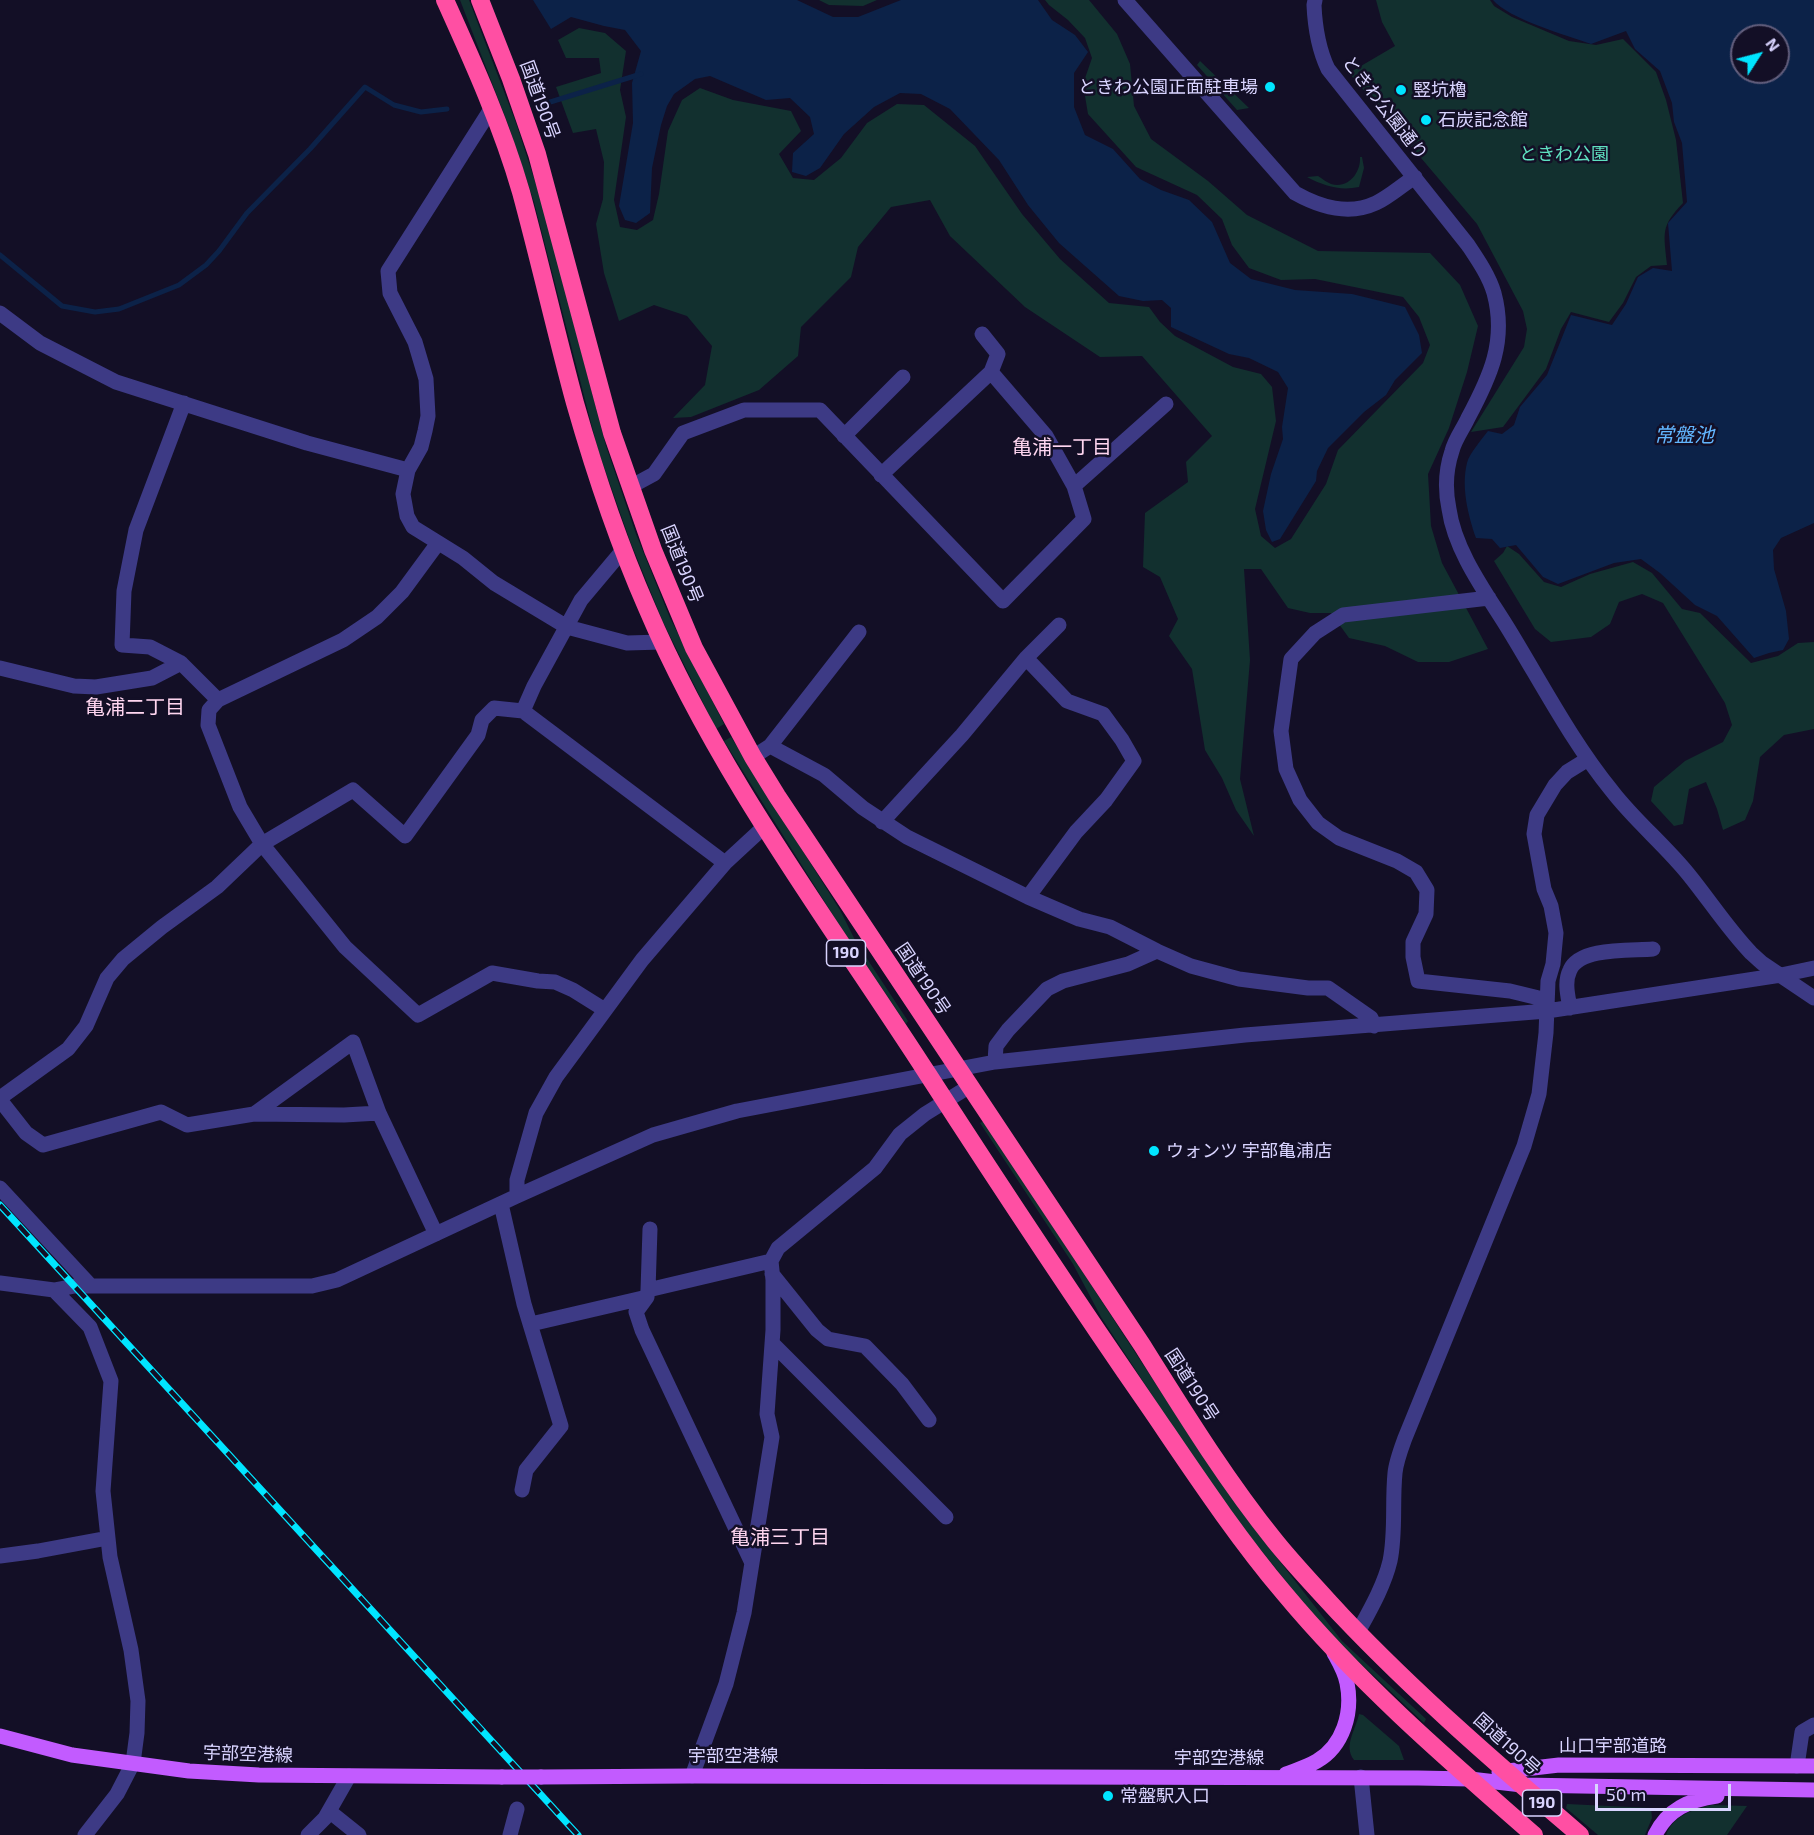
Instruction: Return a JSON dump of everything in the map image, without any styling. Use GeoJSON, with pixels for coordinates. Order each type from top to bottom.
{"type":"FeatureCollection","features":[{"type":"Feature","properties":{"kind":"highway","name":"190"},"geometry":{"type":"LineString","coordinates":[[445,0],[472,59],[519,188],[575,403],[623,550],[662,642],[692,703],[729,769],[825,922],[1216,1506],[1270,1577],[1329,1645],[1367,1684],[1534,1835]]}},
{"type":"Feature","properties":{"kind":"highway","name":"国道190号"},"geometry":{"type":"LineString","coordinates":[[480,0],[537,154],[599,389],[652,550],[694,648],[753,758],[863,928],[1246,1503],[1306,1578],[1358,1632],[1431,1704],[1580,1835]]}},
{"type":"Feature","properties":{"kind":"main road"},"geometry":{"type":"LineString","coordinates":[[1278,1778],[1316,1762],[1330,1752],[1339,1740],[1347,1721],[1347,1683],[1341,1666],[1329,1645]]}},
{"type":"Feature","properties":{"kind":"main road","name":"宇部空港線"},"geometry":{"type":"LineString","coordinates":[[0,1736],[72,1755],[189,1771],[259,1776],[1470,1779]]}},
{"type":"Feature","properties":{"kind":"main road","name":"山口宇部道路"},"geometry":{"type":"LineString","coordinates":[[1470,1779],[1505,1770],[1559,1765],[1814,1766]]}},
{"type":"Feature","properties":{"kind":"main road"},"geometry":{"type":"LineString","coordinates":[[1470,1779],[1522,1785],[1814,1790]]}},
{"type":"Feature","properties":{"kind":"main road"},"geometry":{"type":"LineString","coordinates":[[1655,1835],[1661,1824],[1676,1809],[1700,1798],[1767,1790]]}},
{"type":"Feature","properties":{"kind":"street","name":"ときわ公園通り"},"geometry":{"type":"LineString","coordinates":[[1125,0],[1295,193],[1314,204],[1333,209],[1357,209],[1376,203],[1414,177],[1328,69],[1317,40],[1315,0]]}},
{"type":"Feature","properties":{"kind":"street"},"geometry":{"type":"LineString","coordinates":[[491,109],[388,271],[390,293],[415,342],[426,379],[428,416],[421,447],[408,470],[403,494],[407,516],[413,527],[463,558],[495,583],[567,627],[627,643],[662,642]]}},
{"type":"Feature","properties":{"kind":"street"},"geometry":{"type":"LineString","coordinates":[[1414,177],[1473,252],[1493,291],[1497,308],[1498,346],[1493,364],[1453,448],[1448,467],[1448,509],[1456,536],[1489,598],[1588,759],[1612,792],[1687,872],[1740,942],[1762,963],[1814,998]]}},
{"type":"Feature","properties":{"kind":"street"},"geometry":{"type":"LineString","coordinates":[[0,313],[40,343],[116,382],[307,443],[408,470]]}},
{"type":"Feature","properties":{"kind":"street"},"geometry":{"type":"LineString","coordinates":[[881,475],[991,372],[998,354],[982,334]]}},
{"type":"Feature","properties":{"kind":"street"},"geometry":{"type":"LineString","coordinates":[[630,487],[654,474],[683,433],[744,410],[820,410],[1003,601],[1084,519],[1074,486],[1046,436],[991,372]]}},
{"type":"Feature","properties":{"kind":"street"},"geometry":{"type":"LineString","coordinates":[[844,436],[903,377]]}},
{"type":"Feature","properties":{"kind":"street"},"geometry":{"type":"LineString","coordinates":[[184,403],[136,530],[124,591],[122,645],[150,647],[181,663],[218,700]]}},
{"type":"Feature","properties":{"kind":"street"},"geometry":{"type":"LineString","coordinates":[[1074,486],[1166,404]]}},
{"type":"Feature","properties":{"kind":"street"},"geometry":{"type":"LineString","coordinates":[[438,543],[402,591],[377,617],[344,639],[218,700],[210,710],[208,726],[240,807],[262,844],[345,947],[418,1015],[492,973],[555,982],[573,990],[605,1010]]}},
{"type":"Feature","properties":{"kind":"street"},"geometry":{"type":"LineString","coordinates":[[522,711],[581,600],[623,550]]}},
{"type":"Feature","properties":{"kind":"street"},"geometry":{"type":"LineString","coordinates":[[1489,598],[1343,615],[1315,633],[1291,659],[1281,731],[1286,769],[1300,800],[1318,823],[1339,838],[1396,861],[1416,872],[1427,890],[1426,914],[1413,942],[1413,957],[1418,981],[1510,991],[1547,1005],[1570,1008],[1814,968]]}},
{"type":"Feature","properties":{"kind":"street"},"geometry":{"type":"LineString","coordinates":[[882,822],[962,735],[1026,658],[1059,625]]}},
{"type":"Feature","properties":{"kind":"street"},"geometry":{"type":"LineString","coordinates":[[753,758],[770,746],[859,632]]}},
{"type":"Feature","properties":{"kind":"street"},"geometry":{"type":"LineString","coordinates":[[1026,658],[1067,701],[1103,714],[1134,761],[1106,800],[1076,832],[1028,897]]}},
{"type":"Feature","properties":{"kind":"street"},"geometry":{"type":"LineString","coordinates":[[0,668],[74,686],[96,687],[152,678],[181,663]]}},
{"type":"Feature","properties":{"kind":"street"},"geometry":{"type":"LineString","coordinates":[[380,1113],[254,1114],[187,1125],[161,1112],[43,1145],[26,1133],[0,1099],[68,1048],[86,1026],[107,978],[123,959],[217,887],[262,844],[353,790],[405,836],[478,735],[482,720],[494,708],[522,711],[725,862]]}},
{"type":"Feature","properties":{"kind":"street"},"geometry":{"type":"LineString","coordinates":[[770,746],[824,776],[882,822],[907,837],[1028,897],[1080,919],[1110,927],[1191,966],[1239,979],[1308,988],[1328,988],[1371,1017],[1374,1026]]}},
{"type":"Feature","properties":{"kind":"street"},"geometry":{"type":"LineString","coordinates":[[1358,1632],[1374,1602],[1389,1563],[1394,1530],[1395,1470],[1404,1438],[1524,1146],[1539,1094],[1548,981],[1553,964],[1556,933],[1551,906],[1544,889],[1534,834],[1537,815],[1555,784],[1567,772],[1588,759]]}},
{"type":"Feature","properties":{"kind":"street"},"geometry":{"type":"LineString","coordinates":[[517,1196],[517,1180],[536,1113],[556,1077],[642,960],[725,862],[765,826]]}},
{"type":"Feature","properties":{"kind":"street"},"geometry":{"type":"LineString","coordinates":[[1570,1008],[1567,980],[1569,971],[1578,960],[1589,954],[1653,949]]}},
{"type":"Feature","properties":{"kind":"street"},"geometry":{"type":"LineString","coordinates":[[995,1062],[996,1046],[1047,989],[1064,981],[1128,964],[1156,951]]}},
{"type":"Feature","properties":{"kind":"street"},"geometry":{"type":"LineString","coordinates":[[0,1283],[54,1290],[75,1286],[312,1286],[337,1280],[657,1133],[737,1111],[995,1062],[1245,1035],[1374,1026],[1547,1005]]}},
{"type":"Feature","properties":{"kind":"street"},"geometry":{"type":"LineString","coordinates":[[254,1114],[353,1042],[380,1113],[436,1234]]}},
{"type":"Feature","properties":{"kind":"street"},"geometry":{"type":"LineString","coordinates":[[692,1776],[726,1684],[744,1613],[772,1437],[767,1414],[772,1343],[772,1268],[778,1248],[875,1168],[900,1134],[944,1101],[970,1086]]}},
{"type":"Feature","properties":{"kind":"street"},"geometry":{"type":"LineString","coordinates":[[0,1188],[91,1286]]}},
{"type":"Feature","properties":{"kind":"street"},"geometry":{"type":"LineString","coordinates":[[501,1204],[524,1304],[561,1426],[526,1470],[522,1490]]}},
{"type":"Feature","properties":{"kind":"street"},"geometry":{"type":"LineString","coordinates":[[650,1229],[647,1294],[636,1312],[642,1330],[752,1563]]}},
{"type":"Feature","properties":{"kind":"street"},"geometry":{"type":"LineString","coordinates":[[531,1324],[647,1294],[772,1268]]}},
{"type":"Feature","properties":{"kind":"street"},"geometry":{"type":"LineString","coordinates":[[772,1268],[822,1335],[828,1339],[865,1346],[902,1384],[929,1420]]}},
{"type":"Feature","properties":{"kind":"street"},"geometry":{"type":"LineString","coordinates":[[54,1290],[90,1328],[111,1381],[103,1491],[110,1557],[131,1650],[138,1701],[133,1763],[117,1794],[86,1835]]}},
{"type":"Feature","properties":{"kind":"street"},"geometry":{"type":"LineString","coordinates":[[772,1343],[946,1517]]}},
{"type":"Feature","properties":{"kind":"street"},"geometry":{"type":"LineString","coordinates":[[0,1556],[108,1538]]}},
{"type":"Feature","properties":{"kind":"street"},"geometry":{"type":"LineString","coordinates":[[1797,1766],[1802,1732],[1814,1725]]}},
{"type":"Feature","properties":{"kind":"street"},"geometry":{"type":"LineString","coordinates":[[308,1835],[325,1818],[349,1776]]}},
{"type":"Feature","properties":{"kind":"street"},"geometry":{"type":"LineString","coordinates":[[1361,1777],[1367,1835]]}},
{"type":"Feature","properties":{"kind":"street"},"geometry":{"type":"LineString","coordinates":[[510,1835],[517,1809]]}},
{"type":"Feature","properties":{"kind":"street"},"geometry":{"type":"LineString","coordinates":[[329,1811],[359,1835]]}},
{"type":"Feature","properties":{"kind":"green space"},"geometry":{"type":"Polygon","coordinates":[[[460,0],[469,0],[516,123],[542,203],[606,446],[636,534],[670,618],[724,724],[716,729],[663,622],[630,541],[598,450],[534,202],[509,127],[460,0]]]}},
{"type":"Feature","properties":{"kind":"green space"},"geometry":{"type":"Polygon","coordinates":[[[819,0],[877,0],[863,6],[829,5],[819,0]]]}},
{"type":"Feature","properties":{"kind":"green space"},"geometry":{"type":"Polygon","coordinates":[[[1045,0],[1089,0],[1117,34],[1130,64],[1134,106],[1151,139],[1208,181],[1247,215],[1318,251],[1430,253],[1460,285],[1478,326],[1467,372],[1449,428],[1428,474],[1431,526],[1442,563],[1488,649],[1449,662],[1418,662],[1385,646],[1349,638],[1331,613],[1310,613],[1288,608],[1261,569],[1244,569],[1250,660],[1240,779],[1254,836],[1236,810],[1222,778],[1205,750],[1192,669],[1169,636],[1178,619],[1160,577],[1143,567],[1145,513],[1188,482],[1186,462],[1212,436],[1142,356],[1100,357],[1025,307],[950,236],[930,200],[891,207],[858,247],[851,277],[801,327],[798,356],[759,390],[691,417],[673,418],[705,385],[712,346],[687,316],[654,305],[619,321],[604,273],[596,224],[603,199],[604,162],[596,129],[573,133],[556,87],[601,73],[599,58],[566,58],[558,40],[579,28],[605,33],[626,51],[620,90],[626,117],[614,200],[620,227],[637,230],[653,220],[668,131],[682,100],[700,88],[733,100],[791,111],[801,131],[779,154],[793,178],[814,180],[841,158],[867,123],[897,104],[924,105],[975,146],[1022,214],[1060,259],[1109,303],[1149,307],[1160,322],[1175,336],[1233,367],[1261,374],[1272,387],[1276,421],[1255,509],[1261,536],[1275,548],[1291,539],[1326,484],[1338,450],[1423,363],[1430,345],[1419,317],[1403,297],[1315,279],[1281,280],[1249,268],[1232,245],[1222,219],[1197,195],[1136,167],[1088,114],[1083,84],[1092,58],[1085,38],[1045,0]]]}},
{"type":"Feature","properties":{"kind":"green space","name":"ときわ公園"},"geometry":{"type":"Polygon","coordinates":[[[1376,0],[1490,0],[1494,6],[1512,17],[1569,41],[1596,45],[1623,39],[1656,72],[1666,100],[1676,140],[1683,203],[1670,218],[1665,231],[1667,265],[1651,266],[1636,277],[1623,303],[1609,322],[1571,312],[1561,329],[1546,369],[1503,427],[1471,432],[1524,347],[1527,329],[1523,311],[1477,224],[1349,73],[1395,46],[1382,22],[1376,0]]]}},
{"type":"Feature","properties":{"kind":"green space"},"geometry":{"type":"Polygon","coordinates":[[[1200,61],[1249,108],[1237,110],[1197,65],[1200,61]]]}},
{"type":"Feature","properties":{"kind":"green space"},"geometry":{"type":"Polygon","coordinates":[[[1360,157],[1362,157],[1364,168],[1359,187],[1332,187],[1307,177],[1318,176],[1331,184],[1343,184],[1353,178],[1360,163],[1360,157]]]}},
{"type":"Feature","properties":{"kind":"green space"},"geometry":{"type":"Polygon","coordinates":[[[1507,546],[1519,554],[1544,582],[1561,587],[1590,574],[1633,562],[1652,573],[1682,609],[1700,613],[1751,663],[1778,656],[1798,643],[1814,642],[1814,729],[1784,735],[1760,757],[1753,801],[1745,820],[1723,830],[1706,782],[1689,789],[1683,824],[1674,826],[1651,801],[1654,787],[1685,761],[1723,742],[1732,725],[1725,703],[1663,603],[1642,594],[1619,602],[1610,624],[1591,637],[1551,642],[1535,629],[1494,561],[1507,546]]]}},
{"type":"Feature","properties":{"kind":"green space"},"geometry":{"type":"Polygon","coordinates":[[[731,737],[840,910],[856,942],[908,1021],[906,1024],[836,920],[724,741],[731,737]]]}},
{"type":"Feature","properties":{"kind":"green space"},"geometry":{"type":"Polygon","coordinates":[[[984,1121],[1193,1441],[1249,1522],[1342,1641],[1426,1719],[1424,1723],[1340,1644],[1244,1529],[1186,1447],[1101,1317],[1073,1264],[980,1123],[984,1121]]]}},
{"type":"Feature","properties":{"kind":"green space"},"geometry":{"type":"Polygon","coordinates":[[[1359,1714],[1399,1746],[1404,1760],[1354,1760],[1350,1743],[1359,1714]]]}},
{"type":"Feature","properties":{"kind":"green space"},"geometry":{"type":"Polygon","coordinates":[[[1567,1804],[1651,1808],[1652,1818],[1645,1835],[1598,1835],[1566,1808],[1567,1804]]]}},
{"type":"Feature","properties":{"kind":"green space"},"geometry":{"type":"Polygon","coordinates":[[[1712,1805],[1747,1806],[1727,1835],[1666,1835],[1673,1823],[1684,1814],[1712,1805]]]}},
{"type":"Feature","properties":{"kind":"water"},"geometry":{"type":"Polygon","coordinates":[[[533,0],[797,0],[833,17],[858,17],[901,0],[1038,0],[1052,20],[1075,35],[1088,52],[1074,73],[1074,107],[1085,135],[1113,149],[1140,179],[1161,190],[1189,200],[1212,222],[1230,263],[1251,279],[1295,290],[1352,294],[1405,307],[1419,335],[1422,353],[1395,380],[1386,395],[1364,412],[1328,448],[1317,471],[1316,481],[1280,539],[1272,542],[1266,530],[1263,511],[1271,474],[1283,439],[1282,427],[1288,388],[1278,372],[1249,358],[1229,354],[1171,327],[1171,308],[1162,300],[1143,301],[1119,296],[1059,243],[1028,205],[999,160],[950,109],[921,94],[900,93],[874,107],[844,134],[820,168],[806,176],[792,172],[793,153],[814,134],[810,117],[790,98],[766,100],[710,76],[695,79],[674,94],[667,106],[652,168],[650,213],[636,223],[625,220],[619,206],[633,123],[632,83],[641,51],[625,30],[571,17],[551,29],[533,0]]]}},
{"type":"Feature","properties":{"kind":"water","name":"常盤池"},"geometry":{"type":"Polygon","coordinates":[[[1493,0],[1814,0],[1814,523],[1781,538],[1773,550],[1774,569],[1786,611],[1789,639],[1783,650],[1754,658],[1717,616],[1695,605],[1641,559],[1614,563],[1558,584],[1543,577],[1516,545],[1500,548],[1492,539],[1476,538],[1465,491],[1465,472],[1468,459],[1473,451],[1488,431],[1502,434],[1514,425],[1520,407],[1547,375],[1571,315],[1612,325],[1626,304],[1638,277],[1653,268],[1672,271],[1668,223],[1687,202],[1682,143],[1674,122],[1672,103],[1660,71],[1635,49],[1626,31],[1591,44],[1512,14],[1493,0]]]}},
{"type":"Feature","properties":{"kind":"waterway"},"geometry":{"type":"LineString","coordinates":[[547,103],[641,74]]}},
{"type":"Feature","properties":{"kind":"waterway"},"geometry":{"type":"LineString","coordinates":[[0,255],[62,306],[95,312],[119,309],[179,285],[206,265],[247,213],[310,149],[365,87],[394,105],[421,112],[447,109]]}},
{"type":"Feature","properties":{"kind":"railway"},"geometry":{"type":"LineString","coordinates":[[0,1205],[578,1835]]}},
{"type":"Feature","properties":{"kind":"place","name":"ときわ公園正面駐車場"},"geometry":{"type":"Point","coordinates":[1270,87]}},
{"type":"Feature","properties":{"kind":"place","name":"竪坑櫓"},"geometry":{"type":"Point","coordinates":[1401,90]}},
{"type":"Feature","properties":{"kind":"place","name":"石炭記念館"},"geometry":{"type":"Point","coordinates":[1426,120]}},
{"type":"Feature","properties":{"kind":"place","name":"ウォンツ 宇部亀浦店"},"geometry":{"type":"Point","coordinates":[1154,1151]}},
{"type":"Feature","properties":{"kind":"place","name":"常盤駅入口"},"geometry":{"type":"Point","coordinates":[1108,1796]}},
{"type":"Feature","properties":{"kind":"district","name":"亀浦一丁目"},"geometry":{"type":"Point","coordinates":[1062,447]}},
{"type":"Feature","properties":{"kind":"district","name":"亀浦二丁目"},"geometry":{"type":"Point","coordinates":[135,707]}},
{"type":"Feature","properties":{"kind":"district","name":"亀浦三丁目"},"geometry":{"type":"Point","coordinates":[780,1537]}}]}
